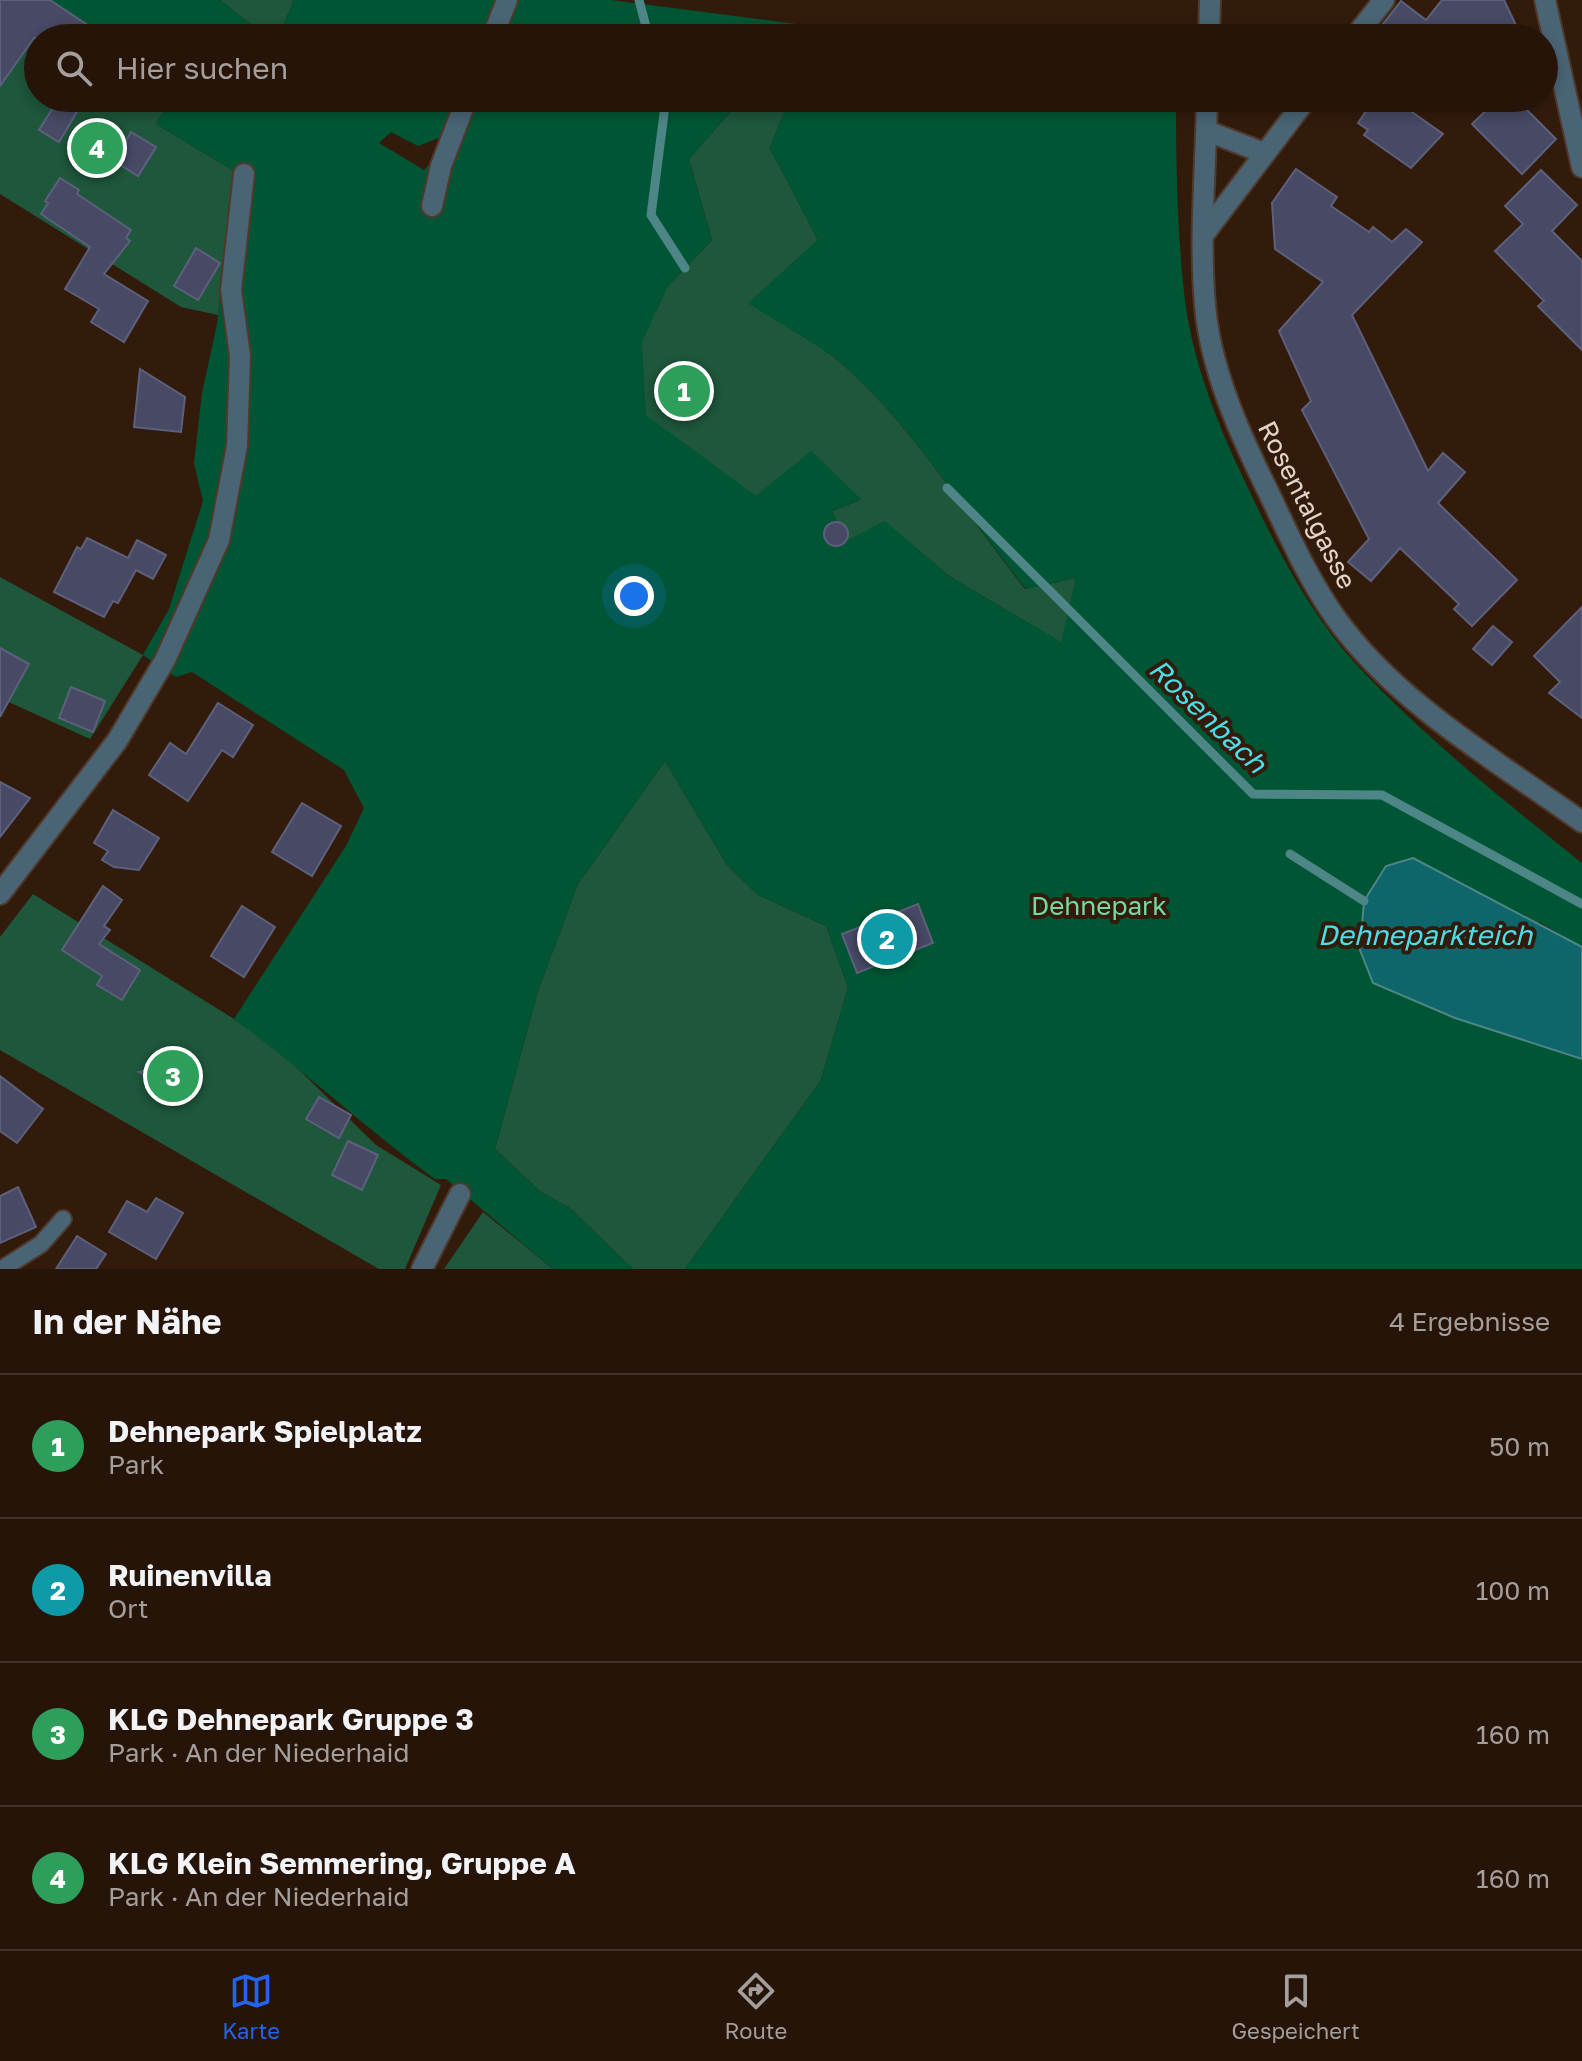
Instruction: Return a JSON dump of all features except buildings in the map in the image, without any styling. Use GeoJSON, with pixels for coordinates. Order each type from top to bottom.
{"type":"FeatureCollection","features":[{"type":"Feature","properties":{"kind":"street"},"geometry":{"type":"LineString","coordinates":[[498,24],[507,0]]}},
{"type":"Feature","properties":{"kind":"street"},"geometry":{"type":"LineString","coordinates":[[1209,24],[1210,0]]}},
{"type":"Feature","properties":{"kind":"street"},"geometry":{"type":"LineString","coordinates":[[1365,24],[1384,0]]}},
{"type":"Feature","properties":{"kind":"street"},"geometry":{"type":"LineString","coordinates":[[1545,0],[1550,24]]}},
{"type":"Feature","properties":{"kind":"street"},"geometry":{"type":"LineString","coordinates":[[1558,59],[1582,167]]}},
{"type":"Feature","properties":{"kind":"street"},"geometry":{"type":"LineString","coordinates":[[432,206],[441,166],[462,112]]}},
{"type":"Feature","properties":{"kind":"street","name":"Rosentalgasse"},"geometry":{"type":"LineString","coordinates":[[1207,112],[1205,307],[1223,387],[1264,483],[1335,617],[1378,667],[1427,709],[1582,822]]}},
{"type":"Feature","properties":{"kind":"street"},"geometry":{"type":"LineString","coordinates":[[1204,234],[1296,112]]}},
{"type":"Feature","properties":{"kind":"street"},"geometry":{"type":"LineString","coordinates":[[1207,131],[1264,153]]}},
{"type":"Feature","properties":{"kind":"street"},"geometry":{"type":"LineString","coordinates":[[0,894],[117,741],[165,660],[219,540],[237,446],[240,356],[231,290],[244,174]]}},
{"type":"Feature","properties":{"kind":"street"},"geometry":{"type":"LineString","coordinates":[[422,1269],[460,1194]]}},
{"type":"Feature","properties":{"kind":"lane"},"geometry":{"type":"LineString","coordinates":[[2,1269],[41,1244],[63,1219]]}},
{"type":"Feature","properties":{"kind":"green space"},"geometry":{"type":"Polygon","coordinates":[[[0,0],[24,24],[24,112],[163,112],[156,124],[234,171],[218,315],[181,307],[0,194],[0,0]]]}},
{"type":"Feature","properties":{"kind":"green space"},"geometry":{"type":"Polygon","coordinates":[[[49,0],[220,0],[250,24],[86,24],[49,0]]]}},
{"type":"Feature","properties":{"kind":"green space"},"geometry":{"type":"Polygon","coordinates":[[[220,0],[294,0],[284,24],[250,24],[220,0]]]}},
{"type":"Feature","properties":{"kind":"green space"},"geometry":{"type":"Polygon","coordinates":[[[294,0],[496,0],[487,24],[284,24],[294,0]]]}},
{"type":"Feature","properties":{"kind":"green space"},"geometry":{"type":"Polygon","coordinates":[[[516,0],[611,0],[796,24],[507,24],[516,0]]]}},
{"type":"Feature","properties":{"kind":"green space","name":"Dehnepark"},"geometry":{"type":"Polygon","coordinates":[[[163,112],[453,112],[444,136],[418,146],[391,132],[379,143],[424,170],[466,127],[472,112],[730,112],[689,159],[712,240],[667,287],[642,342],[646,415],[756,496],[811,451],[861,499],[832,511],[846,541],[885,521],[949,576],[1061,642],[1076,578],[1026,589],[920,449],[875,396],[826,352],[748,303],[818,240],[770,148],[784,112],[1176,112],[1180,244],[1192,338],[1221,428],[1277,546],[1320,619],[1355,663],[1436,742],[1582,863],[1582,947],[1539,922],[1455,1018],[1582,1059],[1582,1269],[685,1269],[821,1080],[848,987],[826,926],[758,895],[727,865],[665,761],[578,884],[538,991],[495,1149],[541,1192],[570,1208],[633,1269],[553,1269],[446,1179],[435,1179],[409,1160],[234,1019],[346,846],[364,808],[344,770],[192,672],[176,677],[143,655],[169,609],[203,501],[194,463],[202,393],[217,324],[234,171],[156,124],[163,112]]]}},
{"type":"Feature","properties":{"kind":"green space"},"geometry":{"type":"Polygon","coordinates":[[[730,112],[784,112],[770,148],[818,240],[749,303],[827,352],[875,396],[920,449],[1025,589],[1076,578],[1062,643],[949,576],[885,522],[846,542],[832,511],[860,500],[791,519],[632,444],[626,338],[656,311],[667,287],[712,240],[689,159],[730,112]]]}},
{"type":"Feature","properties":{"kind":"green space"},"geometry":{"type":"Polygon","coordinates":[[[0,577],[143,655],[90,739],[0,698],[0,577]]]}},
{"type":"Feature","properties":{"kind":"green space"},"geometry":{"type":"Polygon","coordinates":[[[665,761],[727,865],[758,895],[826,926],[848,987],[821,1080],[685,1269],[633,1269],[570,1208],[541,1192],[495,1149],[538,991],[578,884],[665,761]]]}},
{"type":"Feature","properties":{"kind":"green space"},"geometry":{"type":"Polygon","coordinates":[[[33,894],[234,1019],[283,1054],[376,1145],[441,1185],[405,1269],[379,1269],[0,1050],[0,937],[33,894]]]}},
{"type":"Feature","properties":{"kind":"green space"},"geometry":{"type":"Polygon","coordinates":[[[483,1212],[553,1269],[444,1269],[483,1212]]]}},
{"type":"Feature","properties":{"kind":"water","name":"Dehneparkteich"},"geometry":{"type":"Polygon","coordinates":[[[1413,858],[1582,947],[1582,1059],[1455,1018],[1373,983],[1360,950],[1364,901],[1386,866],[1413,858]]]}},
{"type":"Feature","properties":{"kind":"waterway","name":"Rosenbach"},"geometry":{"type":"LineString","coordinates":[[639,0],[645,24]]}},
{"type":"Feature","properties":{"kind":"waterway","name":"Rosenbach"},"geometry":{"type":"LineString","coordinates":[[664,112],[651,215],[685,268]]}},
{"type":"Feature","properties":{"kind":"waterway","name":"Rosenbach"},"geometry":{"type":"LineString","coordinates":[[947,488],[1253,794],[1382,795],[1582,904]]}},
{"type":"Feature","properties":{"kind":"waterway"},"geometry":{"type":"LineString","coordinates":[[1290,854],[1364,901]]}},
{"type":"Feature","properties":{"kind":"place","name":"KLG Klein Semmering, Gruppe A"},"geometry":{"type":"Point","coordinates":[97,148]}},
{"type":"Feature","properties":{"kind":"place","name":"Dehnepark Spielplatz"},"geometry":{"type":"Point","coordinates":[684,391]}},
{"type":"Feature","properties":{"kind":"place","name":"Ruinenvilla"},"geometry":{"type":"Point","coordinates":[887,939]}},
{"type":"Feature","properties":{"kind":"place","name":"KLG Dehnepark Gruppe 3"},"geometry":{"type":"Point","coordinates":[173,1076]}}]}
